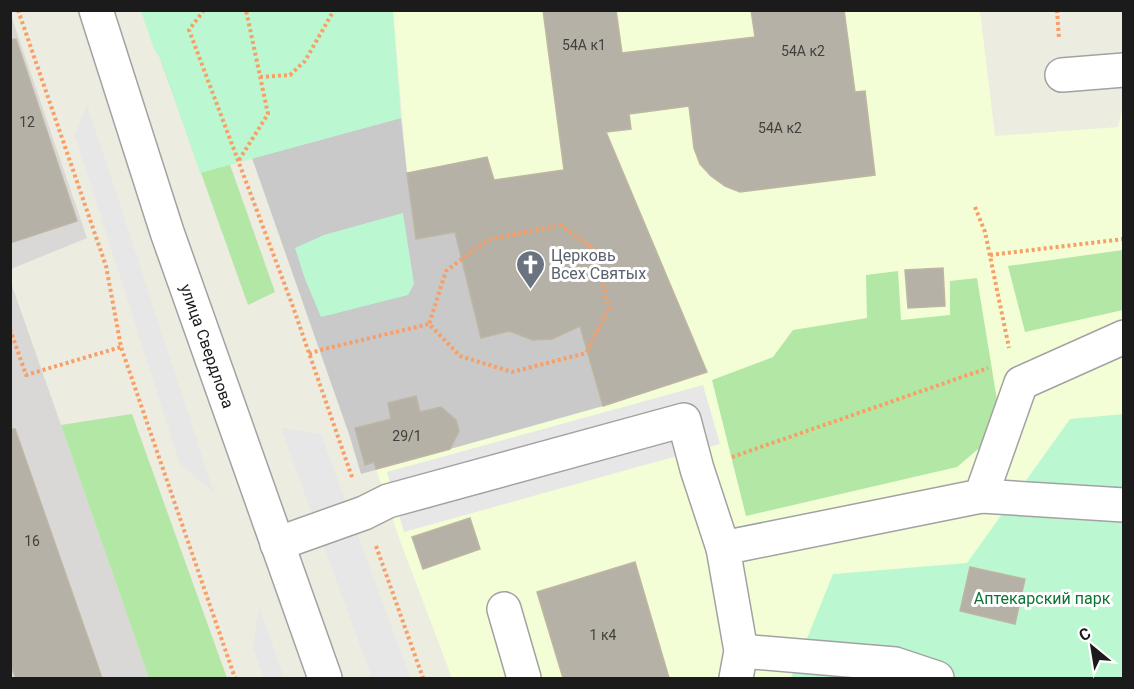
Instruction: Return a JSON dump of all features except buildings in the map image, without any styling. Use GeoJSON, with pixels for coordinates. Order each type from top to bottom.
{"type":"FeatureCollection","features":[{"type":"Feature","properties":{"kind":"street","name":"улица Свердлова"},"geometry":{"type":"LineString","coordinates":[[96,10],[166,232],[325,678]]}},
{"type":"Feature","properties":{"kind":"street"},"geometry":{"type":"LineString","coordinates":[[1062,75],[1124,70]]}},
{"type":"Feature","properties":{"kind":"street"},"geometry":{"type":"LineString","coordinates":[[981,496],[1017,371],[1124,337]]}},
{"type":"Feature","properties":{"kind":"street"},"geometry":{"type":"LineString","coordinates":[[277,544],[364,513],[387,501],[684,420],[697,469],[723,548],[738,665],[896,664],[937,678]]}},
{"type":"Feature","properties":{"kind":"street"},"geometry":{"type":"LineString","coordinates":[[723,548],[981,496],[1124,505]]}},
{"type":"Feature","properties":{"kind":"street"},"geometry":{"type":"LineString","coordinates":[[504,609],[524,678]]}},
{"type":"Feature","properties":{"kind":"path"},"geometry":{"type":"LineString","coordinates":[[18,10],[106,266],[121,347],[235,678]]}},
{"type":"Feature","properties":{"kind":"path"},"geometry":{"type":"LineString","coordinates":[[204,10],[189,30],[292,304]]}},
{"type":"Feature","properties":{"kind":"path"},"geometry":{"type":"LineString","coordinates":[[239,160],[268,114],[246,10]]}},
{"type":"Feature","properties":{"kind":"path"},"geometry":{"type":"LineString","coordinates":[[260,77],[290,75],[305,60],[334,10]]}},
{"type":"Feature","properties":{"kind":"path"},"geometry":{"type":"LineString","coordinates":[[697,469],[1017,371],[985,232],[975,207]]}},
{"type":"Feature","properties":{"kind":"path"},"geometry":{"type":"LineString","coordinates":[[560,225],[594,249],[609,308],[586,353],[512,372],[460,356],[429,324],[446,271],[487,240],[560,225]]}},
{"type":"Feature","properties":{"kind":"path"},"geometry":{"type":"LineString","coordinates":[[990,255],[1124,239]]}},
{"type":"Feature","properties":{"kind":"path"},"geometry":{"type":"LineString","coordinates":[[309,354],[429,324]]}},
{"type":"Feature","properties":{"kind":"path"},"geometry":{"type":"LineString","coordinates":[[10,329],[26,375],[121,347]]}},
{"type":"Feature","properties":{"kind":"shaded area"},"geometry":{"type":"Polygon","coordinates":[[[393,11],[980,11],[995,136],[1118,127],[1123,106],[1123,678],[452,678],[399,538],[376,469],[603,406],[494,180],[487,157],[407,173],[393,11]]]}},
{"type":"Feature","properties":{"kind":"shaded area"},"geometry":{"type":"Polygon","coordinates":[[[10,12],[87,238],[11,269],[10,269],[10,12]]]}},
{"type":"Feature","properties":{"kind":"shaded area"},"geometry":{"type":"Polygon","coordinates":[[[87,104],[214,493],[180,464],[75,135],[87,104]]]}},
{"type":"Feature","properties":{"kind":"shaded area"},"geometry":{"type":"Polygon","coordinates":[[[401,118],[407,173],[487,157],[494,180],[619,162],[707,372],[603,406],[361,474],[252,158],[401,118]]]}},
{"type":"Feature","properties":{"kind":"shaded area"},"geometry":{"type":"Polygon","coordinates":[[[10,280],[61,425],[149,678],[11,678],[10,280]]]}},
{"type":"Feature","properties":{"kind":"shaded area"},"geometry":{"type":"Polygon","coordinates":[[[703,385],[720,444],[404,532],[387,472],[703,385]]]}},
{"type":"Feature","properties":{"kind":"shaded area"},"geometry":{"type":"Polygon","coordinates":[[[281,428],[321,434],[410,678],[372,678],[281,428]]]}},
{"type":"Feature","properties":{"kind":"shaded area"},"geometry":{"type":"Polygon","coordinates":[[[259,606],[284,678],[264,678],[253,647],[259,606]]]}},
{"type":"Feature","properties":{"kind":"green space"},"geometry":{"type":"Polygon","coordinates":[[[141,11],[393,11],[401,118],[200,173],[162,62],[153,46],[141,11]]]}},
{"type":"Feature","properties":{"kind":"green space"},"geometry":{"type":"Polygon","coordinates":[[[189,49],[275,292],[248,305],[160,58],[189,49]]]}},
{"type":"Feature","properties":{"kind":"green space"},"geometry":{"type":"Polygon","coordinates":[[[403,213],[414,284],[408,295],[321,317],[295,248],[324,235],[403,213]]]}},
{"type":"Feature","properties":{"kind":"green space"},"geometry":{"type":"Polygon","coordinates":[[[1123,250],[1123,310],[1025,332],[1008,266],[1123,250]]]}},
{"type":"Feature","properties":{"kind":"green space"},"geometry":{"type":"Polygon","coordinates":[[[898,271],[901,320],[950,315],[950,281],[977,278],[998,406],[984,444],[957,467],[746,516],[712,380],[773,357],[793,330],[867,318],[866,275],[898,271]]]}},
{"type":"Feature","properties":{"kind":"green space"},"geometry":{"type":"Polygon","coordinates":[[[132,414],[227,678],[149,678],[61,425],[132,414]]]}},
{"type":"Feature","properties":{"kind":"green space","name":"Аптекарский парк"},"geometry":{"type":"Polygon","coordinates":[[[1123,414],[1123,678],[791,678],[833,574],[967,563],[1070,419],[1123,414]]]}},
{"type":"Feature","properties":{"kind":"place","name":"Церковь Всех Святых"},"geometry":{"type":"Point","coordinates":[530,290]}}]}
